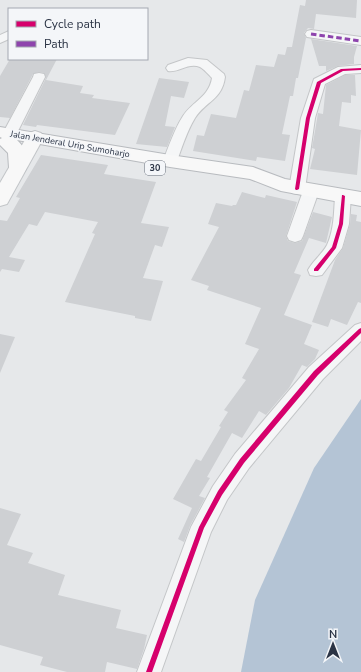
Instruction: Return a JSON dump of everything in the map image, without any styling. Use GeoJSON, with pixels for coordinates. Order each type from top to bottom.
{"type":"FeatureCollection","features":[{"type":"Feature","properties":{"kind":"main road","name":"Jalan Jenderal Urip Sumoharjo"},"geometry":{"type":"LineString","coordinates":[[4,137],[253,173],[296,188]]}},
{"type":"Feature","properties":{"kind":"main road"},"geometry":{"type":"LineString","coordinates":[[4,137],[18,154],[18,168]]}},
{"type":"Feature","properties":{"kind":"main road","name":"Jalan Jenderal Urip Sumoharjo"},"geometry":{"type":"LineString","coordinates":[[32,141],[249,186],[296,188],[361,199]]}},
{"type":"Feature","properties":{"kind":"main road"},"geometry":{"type":"LineString","coordinates":[[0,199],[32,141]]}},
{"type":"Feature","properties":{"kind":"street"},"geometry":{"type":"LineString","coordinates":[[311,34],[361,40]]}},
{"type":"Feature","properties":{"kind":"street"},"geometry":{"type":"LineString","coordinates":[[170,161],[192,112],[212,96],[218,85],[219,77],[203,63],[188,62],[172,68]]}},
{"type":"Feature","properties":{"kind":"street"},"geometry":{"type":"LineString","coordinates":[[295,236],[296,188],[308,118],[319,82],[342,70],[361,69]]}},
{"type":"Feature","properties":{"kind":"street"},"geometry":{"type":"LineString","coordinates":[[4,137],[40,77]]}},
{"type":"Feature","properties":{"kind":"street"},"geometry":{"type":"LineString","coordinates":[[316,270],[334,248],[341,224],[343,196]]}},
{"type":"Feature","properties":{"kind":"street"},"geometry":{"type":"LineString","coordinates":[[149,672],[202,527],[220,492],[242,461],[316,374],[361,330]]}},
{"type":"Feature","properties":{"kind":"water"},"geometry":{"type":"Polygon","coordinates":[[[361,399],[361,672],[241,672],[255,600],[314,468],[361,399]]]}},
{"type":"Feature","properties":{"kind":"building"},"geometry":{"type":"Polygon","coordinates":[[[306,0],[357,0],[356,18],[316,14],[314,29],[308,28],[304,33],[306,38],[298,78],[296,78],[293,96],[290,96],[282,134],[290,135],[285,161],[257,157],[256,161],[193,151],[197,135],[204,136],[211,114],[236,118],[244,90],[249,91],[256,65],[274,67],[278,54],[285,55],[287,47],[292,47],[300,5],[305,6],[306,0]]]}},
{"type":"Feature","properties":{"kind":"building"},"geometry":{"type":"Polygon","coordinates":[[[311,39],[357,46],[354,64],[338,66],[326,71],[326,66],[319,66],[311,39]]]}},
{"type":"Feature","properties":{"kind":"building"},"geometry":{"type":"Polygon","coordinates":[[[9,60],[56,60],[46,80],[83,86],[80,93],[94,95],[92,98],[130,103],[115,135],[37,125],[36,127],[23,125],[46,78],[44,73],[39,72],[33,74],[10,118],[0,117],[0,76],[9,60]]]}},
{"type":"Feature","properties":{"kind":"building"},"geometry":{"type":"Polygon","coordinates":[[[345,75],[355,75],[356,96],[351,95],[351,103],[342,102],[339,126],[361,130],[357,175],[310,169],[315,149],[312,148],[318,113],[323,114],[326,85],[345,75]]]}},
{"type":"Feature","properties":{"kind":"building"},"geometry":{"type":"Polygon","coordinates":[[[159,78],[189,82],[184,98],[171,96],[165,126],[175,127],[167,147],[136,144],[159,78]]]}},
{"type":"Feature","properties":{"kind":"building"},"geometry":{"type":"Polygon","coordinates":[[[41,155],[108,165],[104,174],[156,182],[141,223],[169,227],[162,247],[155,245],[143,278],[163,281],[151,321],[135,318],[135,316],[65,302],[95,234],[92,233],[98,222],[45,212],[37,226],[29,224],[9,257],[25,260],[19,272],[2,269],[0,272],[0,220],[7,221],[20,198],[16,197],[41,155]]]}},
{"type":"Feature","properties":{"kind":"building"},"geometry":{"type":"Polygon","coordinates":[[[242,192],[265,198],[266,195],[297,202],[286,236],[288,241],[295,243],[302,241],[313,212],[332,217],[326,243],[309,238],[294,273],[301,275],[284,315],[312,325],[304,344],[319,350],[315,359],[307,367],[302,365],[289,388],[266,415],[259,411],[242,438],[232,433],[207,477],[210,478],[199,496],[205,498],[190,526],[184,542],[178,539],[192,508],[173,499],[196,459],[201,461],[221,427],[219,426],[228,412],[224,410],[246,380],[242,378],[259,349],[245,344],[261,308],[207,290],[209,286],[191,280],[219,227],[208,224],[216,203],[232,206],[236,205],[242,192]]]}},
{"type":"Feature","properties":{"kind":"building"},"geometry":{"type":"Polygon","coordinates":[[[351,214],[357,215],[356,221],[361,222],[361,303],[358,302],[347,325],[331,319],[328,327],[312,322],[335,260],[343,248],[350,224],[351,214]]]}},
{"type":"Feature","properties":{"kind":"building"},"geometry":{"type":"Polygon","coordinates":[[[0,334],[15,337],[0,373],[0,334]]]}},
{"type":"Feature","properties":{"kind":"building"},"geometry":{"type":"Polygon","coordinates":[[[0,508],[21,514],[7,545],[33,553],[28,563],[65,575],[58,595],[121,610],[116,628],[147,635],[137,669],[107,662],[105,672],[67,672],[40,665],[43,657],[0,645],[0,508]]]}},
{"type":"Feature","properties":{"kind":"marked path"},"geometry":{"type":"LineString","coordinates":[[311,34],[361,41]]}},
{"type":"Feature","properties":{"kind":"cycle path"},"geometry":{"type":"LineString","coordinates":[[297,189],[308,118],[319,82],[342,70],[361,69]]}},
{"type":"Feature","properties":{"kind":"cycle path"},"geometry":{"type":"LineString","coordinates":[[316,270],[334,248],[341,224],[343,196]]}},
{"type":"Feature","properties":{"kind":"cycle path"},"geometry":{"type":"LineString","coordinates":[[149,672],[202,527],[220,493],[242,461],[316,373],[361,330]]}}]}
